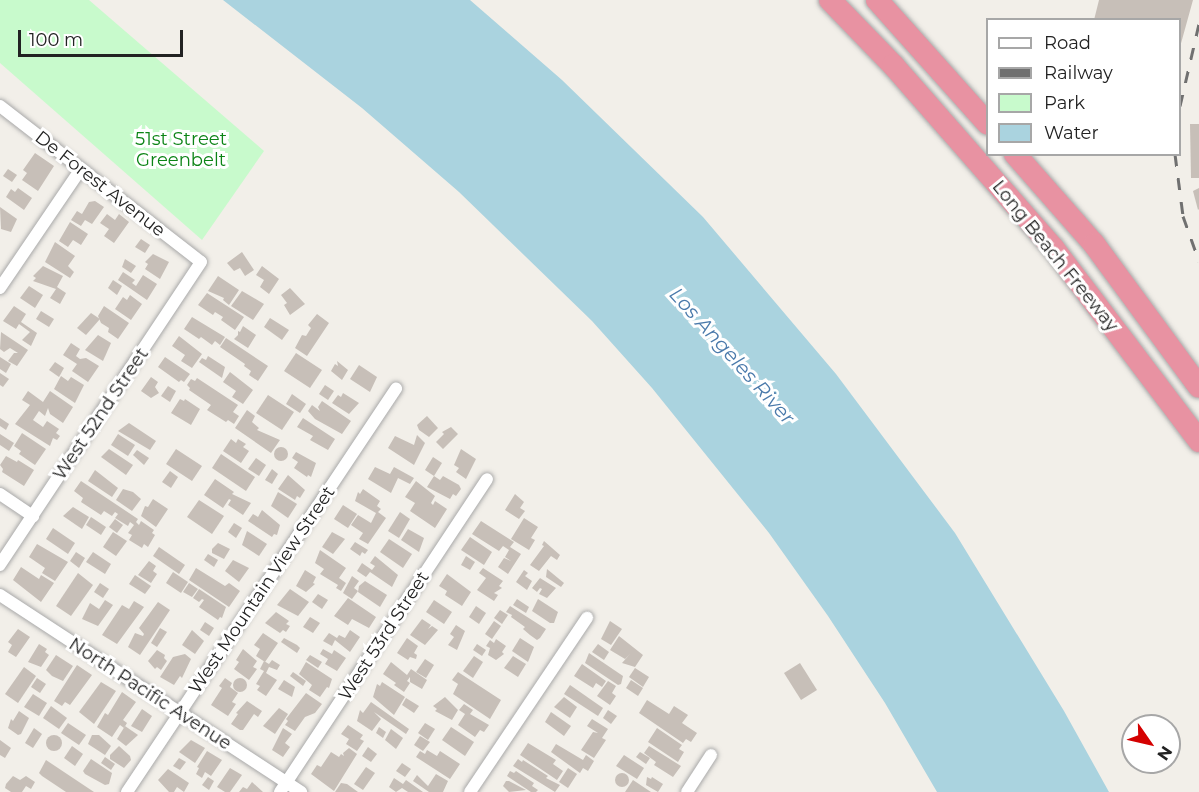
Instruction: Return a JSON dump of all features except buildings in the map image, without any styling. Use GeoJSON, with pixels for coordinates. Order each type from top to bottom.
{"type":"FeatureCollection","features":[{"type":"Feature","properties":{"kind":"highway","name":"Long Beach Freeway"},"geometry":{"type":"LineString","coordinates":[[830,0],[893,65],[1054,249],[1199,441]]}},
{"type":"Feature","properties":{"kind":"highway"},"geometry":{"type":"LineString","coordinates":[[877,0],[986,123]]}},
{"type":"Feature","properties":{"kind":"highway","name":"Long Beach Freeway"},"geometry":{"type":"LineString","coordinates":[[1017,156],[1094,244],[1199,387]]}},
{"type":"Feature","properties":{"kind":"street","name":"De Forest Avenue"},"geometry":{"type":"LineString","coordinates":[[0,106],[201,262]]}},
{"type":"Feature","properties":{"kind":"street"},"geometry":{"type":"LineString","coordinates":[[0,288],[81,169]]}},
{"type":"Feature","properties":{"kind":"street","name":"West 52nd Street"},"geometry":{"type":"LineString","coordinates":[[0,565],[201,262]]}},
{"type":"Feature","properties":{"kind":"street","name":"West Mountain View Street"},"geometry":{"type":"LineString","coordinates":[[127,792],[396,388]]}},
{"type":"Feature","properties":{"kind":"street","name":"West 53rd Street"},"geometry":{"type":"LineString","coordinates":[[284,787],[487,479]]}},
{"type":"Feature","properties":{"kind":"street"},"geometry":{"type":"LineString","coordinates":[[0,494],[33,516]]}},
{"type":"Feature","properties":{"kind":"street","name":"North Pacific Avenue"},"geometry":{"type":"LineString","coordinates":[[0,595],[180,714],[284,787],[301,792]]}},
{"type":"Feature","properties":{"kind":"street"},"geometry":{"type":"LineString","coordinates":[[470,792],[587,618]]}},
{"type":"Feature","properties":{"kind":"street"},"geometry":{"type":"LineString","coordinates":[[687,792],[711,755]]}},
{"type":"Feature","properties":{"kind":"green space","name":"51st Street Greenbelt"},"geometry":{"type":"Polygon","coordinates":[[[0,0],[89,0],[264,151],[202,240],[0,63],[0,0]]]}},
{"type":"Feature","properties":{"kind":"water","name":"Los Angeles River"},"geometry":{"type":"Polygon","coordinates":[[[223,0],[470,0],[562,80],[703,217],[836,374],[955,533],[1064,711],[1109,792],[937,792],[885,703],[828,616],[769,533],[652,388],[592,321],[459,192],[362,108],[223,0]]]}},
{"type":"Feature","properties":{"kind":"railway"},"geometry":{"type":"LineString","coordinates":[[1181,102],[1199,24]]}},
{"type":"Feature","properties":{"kind":"railway"},"geometry":{"type":"LineString","coordinates":[[1175,156],[1183,216],[1199,261]]}}]}
